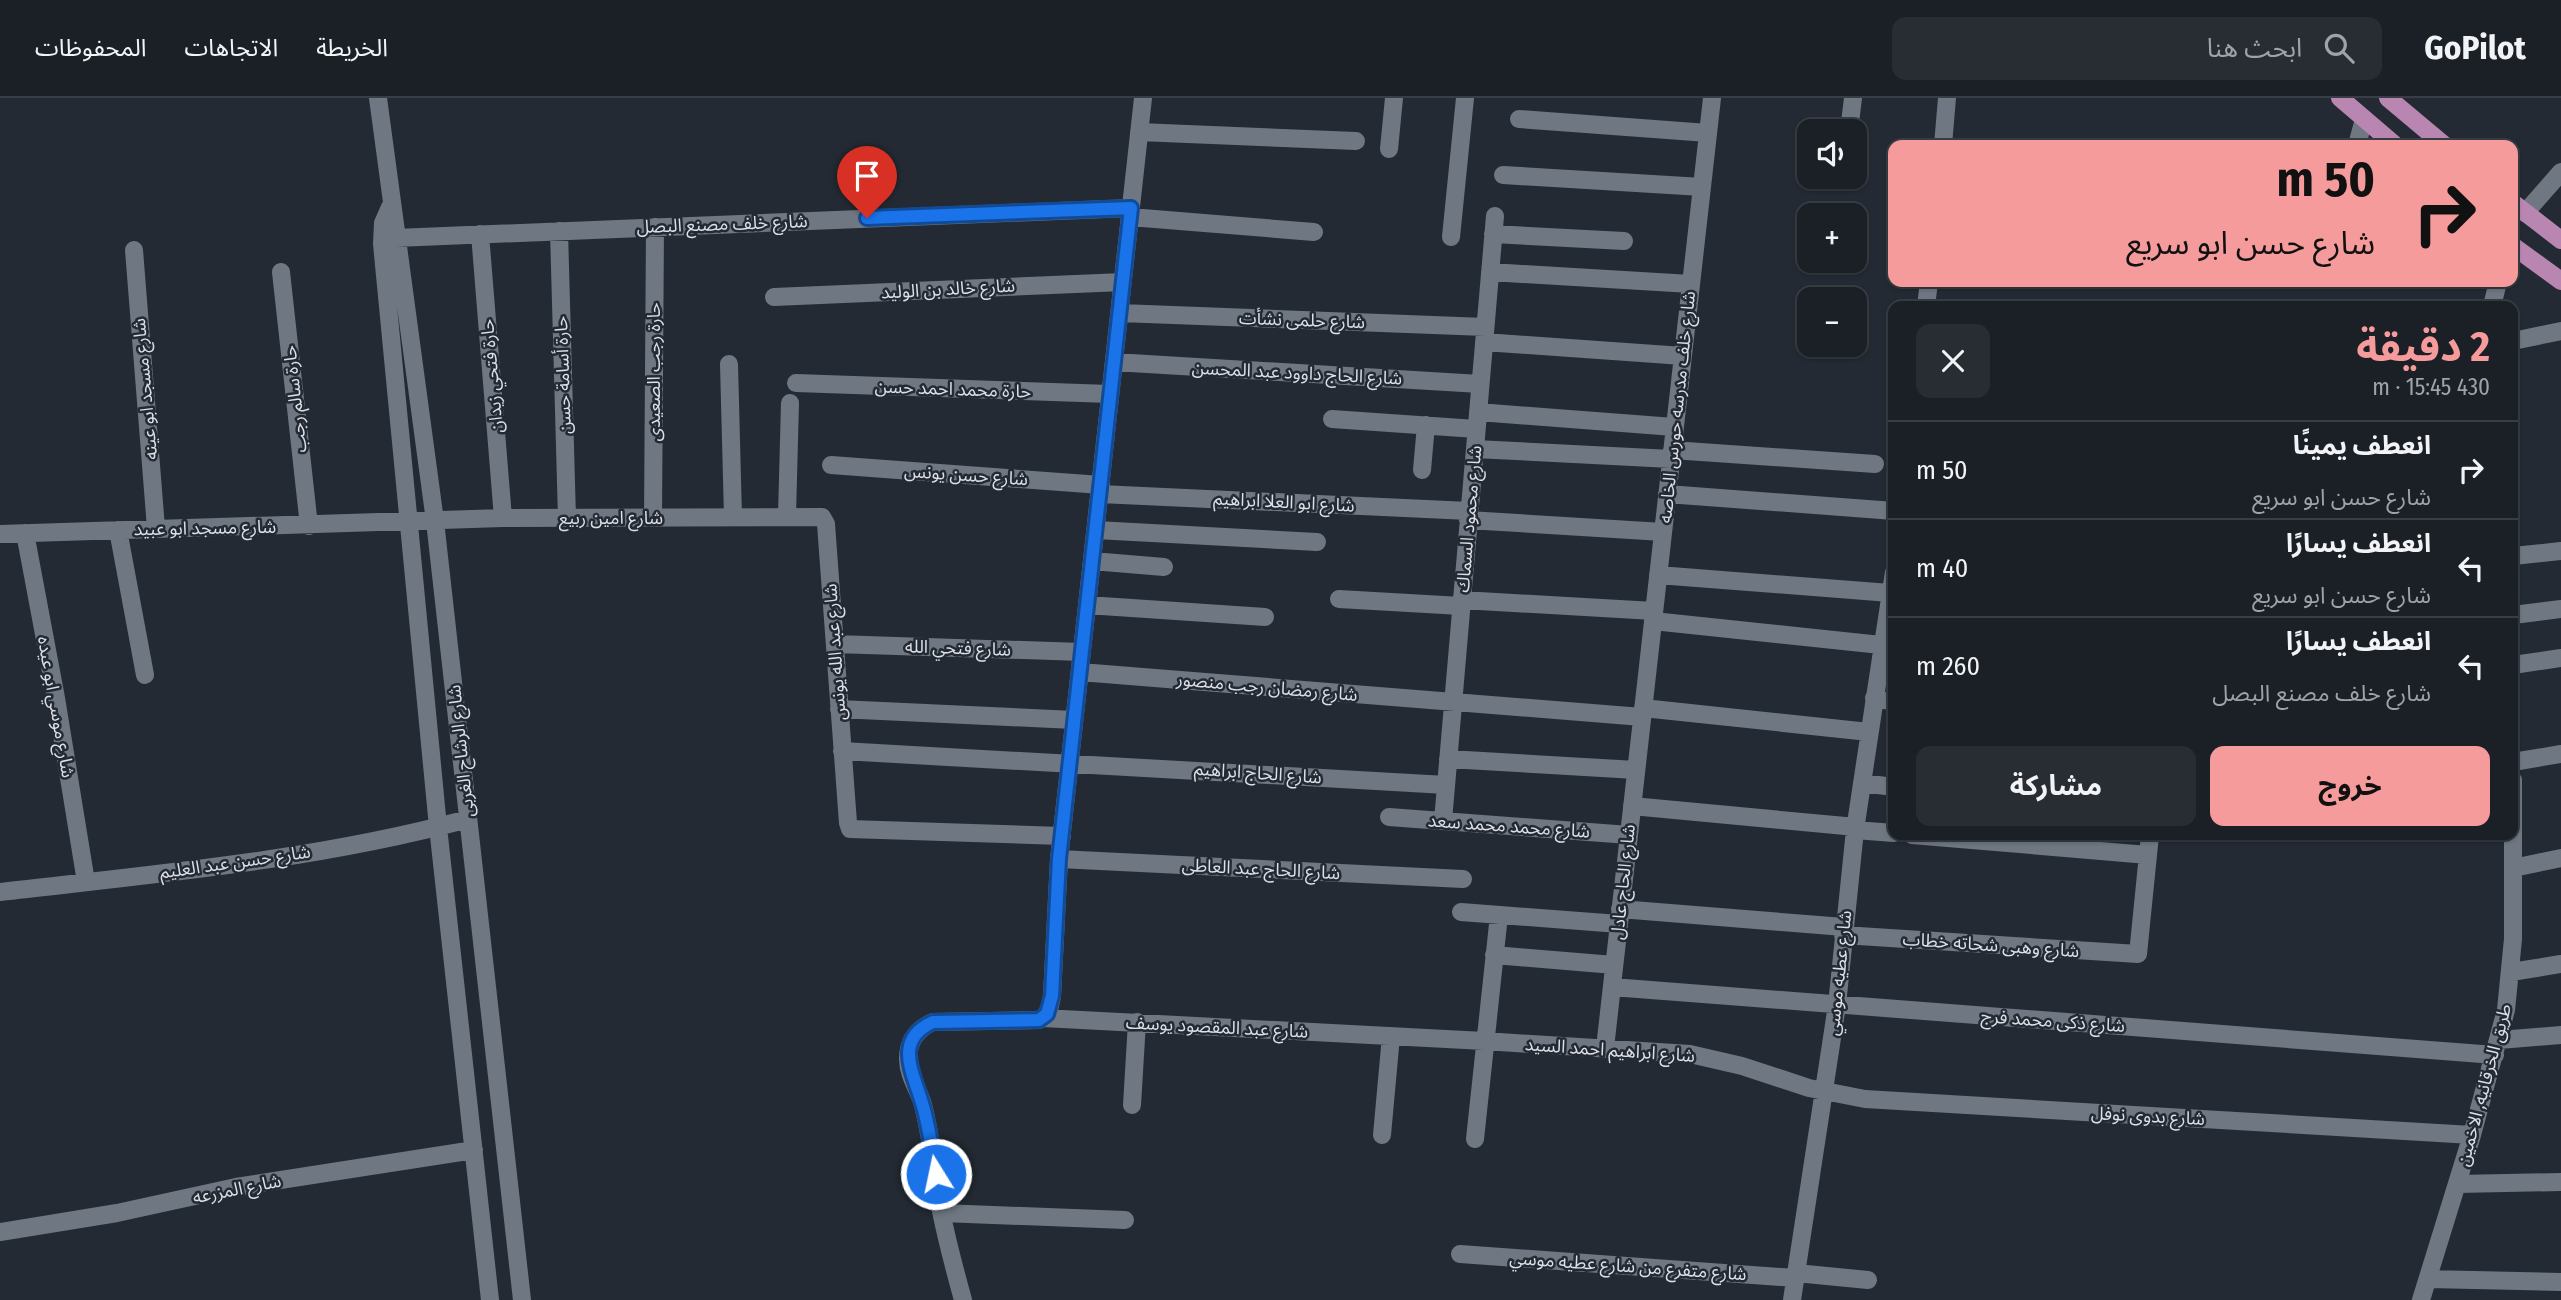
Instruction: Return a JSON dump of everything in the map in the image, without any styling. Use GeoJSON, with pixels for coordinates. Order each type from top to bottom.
{"type":"FeatureCollection","features":[{"type":"Feature","properties":{"kind":"main road"},"geometry":{"type":"LineString","coordinates":[[2340,98],[2389,140]]}},
{"type":"Feature","properties":{"kind":"main road"},"geometry":{"type":"LineString","coordinates":[[2388,98],[2438,140]]}},
{"type":"Feature","properties":{"kind":"main road"},"geometry":{"type":"LineString","coordinates":[[2519,208],[2561,240]]}},
{"type":"Feature","properties":{"kind":"main road"},"geometry":{"type":"LineString","coordinates":[[2518,250],[2561,281]]}},
{"type":"Feature","properties":{"kind":"street","name":"شارع الرشاح الغربى"},"geometry":{"type":"LineString","coordinates":[[379,98],[435,521],[522,1300]]}},
{"type":"Feature","properties":{"kind":"street"},"geometry":{"type":"LineString","coordinates":[[1044,1018],[1052,996],[1059,859],[1143,98]]}},
{"type":"Feature","properties":{"kind":"street"},"geometry":{"type":"LineString","coordinates":[[1389,149],[1394,98]]}},
{"type":"Feature","properties":{"kind":"street"},"geometry":{"type":"LineString","coordinates":[[1451,237],[1465,98]]}},
{"type":"Feature","properties":{"kind":"street","name":"شارع خلف مدرسه حورس الخاصه"},"geometry":{"type":"LineString","coordinates":[[1642,713],[1712,98]]}},
{"type":"Feature","properties":{"kind":"street"},"geometry":{"type":"LineString","coordinates":[[1850,119],[1853,98]]}},
{"type":"Feature","properties":{"kind":"street"},"geometry":{"type":"LineString","coordinates":[[1943,140],[1947,98]]}},
{"type":"Feature","properties":{"kind":"street"},"geometry":{"type":"LineString","coordinates":[[1518,119],[1708,134]]}},
{"type":"Feature","properties":{"kind":"street"},"geometry":{"type":"LineString","coordinates":[[2358,140],[2364,119]]}},
{"type":"Feature","properties":{"kind":"street"},"geometry":{"type":"LineString","coordinates":[[1139,132],[1356,141]]}},
{"type":"Feature","properties":{"kind":"street"},"geometry":{"type":"LineString","coordinates":[[2519,208],[2561,172]]}},
{"type":"Feature","properties":{"kind":"street"},"geometry":{"type":"LineString","coordinates":[[1503,176],[1702,187]]}},
{"type":"Feature","properties":{"kind":"street","name":"شارع الرشاح الغربى"},"geometry":{"type":"LineString","coordinates":[[391,204],[383,223],[382,244],[438,827],[490,1300]]}},
{"type":"Feature","properties":{"kind":"street","name":"شارع خلف مصنع البصل"},"geometry":{"type":"LineString","coordinates":[[396,237],[1131,212],[1314,232]]}},
{"type":"Feature","properties":{"kind":"street","name":"شارع محمود السماك"},"geometry":{"type":"LineString","coordinates":[[1443,821],[1494,225],[1624,241]]}},
{"type":"Feature","properties":{"kind":"street","name":"حارة رجب الصعيدى"},"geometry":{"type":"LineString","coordinates":[[653,517],[655,227]]}},
{"type":"Feature","properties":{"kind":"street","name":"حارة أسامة حسن"},"geometry":{"type":"LineString","coordinates":[[559,231],[567,518]]}},
{"type":"Feature","properties":{"kind":"street","name":"حارة فتحي زيدان"},"geometry":{"type":"LineString","coordinates":[[480,234],[503,519]]}},
{"type":"Feature","properties":{"kind":"street","name":"شارع مسجد ابو عينه"},"geometry":{"type":"LineString","coordinates":[[134,250],[156,528]]}},
{"type":"Feature","properties":{"kind":"street","name":"حارة سالم رجب"},"geometry":{"type":"LineString","coordinates":[[281,272],[309,526]]}},
{"type":"Feature","properties":{"kind":"street"},"geometry":{"type":"LineString","coordinates":[[1490,272],[1690,284]]}},
{"type":"Feature","properties":{"kind":"street","name":"شارع خالد بن الوليد"},"geometry":{"type":"LineString","coordinates":[[774,297],[1123,282]]}},
{"type":"Feature","properties":{"kind":"street","name":"شارع حلمى نشأت"},"geometry":{"type":"LineString","coordinates":[[1120,313],[1484,335],[1682,356]]}},
{"type":"Feature","properties":{"kind":"street"},"geometry":{"type":"LineString","coordinates":[[2518,340],[2561,331]]}},
{"type":"Feature","properties":{"kind":"street","name":"شارع الحاج داوود عبد المحسن"},"geometry":{"type":"LineString","coordinates":[[1114,362],[1480,384]]}},
{"type":"Feature","properties":{"kind":"street"},"geometry":{"type":"LineString","coordinates":[[729,364],[733,517]]}},
{"type":"Feature","properties":{"kind":"street","name":"حارة محمد احمد حسن"},"geometry":{"type":"LineString","coordinates":[[796,383],[1111,394]]}},
{"type":"Feature","properties":{"kind":"street"},"geometry":{"type":"LineString","coordinates":[[788,516],[790,403]]}},
{"type":"Feature","properties":{"kind":"street"},"geometry":{"type":"LineString","coordinates":[[1332,419],[1426,425],[1477,420],[1675,427]]}},
{"type":"Feature","properties":{"kind":"street"},"geometry":{"type":"LineString","coordinates":[[1422,470],[1426,425]]}},
{"type":"Feature","properties":{"kind":"street"},"geometry":{"type":"LineString","coordinates":[[1475,449],[1672,454],[1875,464]]}},
{"type":"Feature","properties":{"kind":"street","name":"شارع حسن يونس"},"geometry":{"type":"LineString","coordinates":[[831,465],[1100,489]]}},
{"type":"Feature","properties":{"kind":"street","name":"شارع ابو العلا ابراهيم"},"geometry":{"type":"LineString","coordinates":[[1100,489],[1662,533]]}},
{"type":"Feature","properties":{"kind":"street"},"geometry":{"type":"LineString","coordinates":[[1667,494],[1888,511]]}},
{"type":"Feature","properties":{"kind":"street","name":"شارع امين ربيع"},"geometry":{"type":"LineString","coordinates":[[410,523],[503,519],[788,516]]}},
{"type":"Feature","properties":{"kind":"street","name":"شارع عبد الله يونس"},"geometry":{"type":"LineString","coordinates":[[788,516],[818,516],[825,520],[848,822],[854,831],[1062,836]]}},
{"type":"Feature","properties":{"kind":"street","name":"شارع مسجد ابو عبيد"},"geometry":{"type":"LineString","coordinates":[[0,534],[410,523]]}},
{"type":"Feature","properties":{"kind":"street"},"geometry":{"type":"LineString","coordinates":[[118,530],[145,675]]}},
{"type":"Feature","properties":{"kind":"street"},"geometry":{"type":"LineString","coordinates":[[1096,530],[1317,542]]}},
{"type":"Feature","properties":{"kind":"street","name":"شارع موسي ابو عيده"},"geometry":{"type":"LineString","coordinates":[[25,533],[86,882]]}},
{"type":"Feature","properties":{"kind":"street"},"geometry":{"type":"LineString","coordinates":[[2518,555],[2561,551]]}},
{"type":"Feature","properties":{"kind":"street"},"geometry":{"type":"LineString","coordinates":[[1092,561],[1164,568]]}},
{"type":"Feature","properties":{"kind":"street"},"geometry":{"type":"LineString","coordinates":[[1658,575],[1888,593]]}},
{"type":"Feature","properties":{"kind":"street"},"geometry":{"type":"LineString","coordinates":[[417,595],[443,593]]}},
{"type":"Feature","properties":{"kind":"street"},"geometry":{"type":"LineString","coordinates":[[1339,599],[1461,603],[1653,616],[1886,638]]}},
{"type":"Feature","properties":{"kind":"street"},"geometry":{"type":"LineString","coordinates":[[1087,606],[1265,617]]}},
{"type":"Feature","properties":{"kind":"street"},"geometry":{"type":"LineString","coordinates":[[2518,614],[2561,609]]}},
{"type":"Feature","properties":{"kind":"street","name":"شارع عطيه موسي"},"geometry":{"type":"LineString","coordinates":[[1792,1300],[1837,1005],[1861,783],[1888,616]]}},
{"type":"Feature","properties":{"kind":"street","name":"شارع فتحي الله"},"geometry":{"type":"LineString","coordinates":[[835,644],[1082,652]]}},
{"type":"Feature","properties":{"kind":"street"},"geometry":{"type":"LineString","coordinates":[[2518,663],[2561,658]]}},
{"type":"Feature","properties":{"kind":"street","name":"شارع رمضان رجب منصور"},"geometry":{"type":"LineString","coordinates":[[1080,672],[1869,732]]}},
{"type":"Feature","properties":{"kind":"street"},"geometry":{"type":"LineString","coordinates":[[1874,698],[1888,701]]}},
{"type":"Feature","properties":{"kind":"street"},"geometry":{"type":"LineString","coordinates":[[839,709],[1074,720]]}},
{"type":"Feature","properties":{"kind":"street","name":"شارع الحاج عادل"},"geometry":{"type":"LineString","coordinates":[[1605,1048],[1642,713]]}},
{"type":"Feature","properties":{"kind":"street","name":"شارع الحاج ابراهيم"},"geometry":{"type":"LineString","coordinates":[[842,751],[1446,785]]}},
{"type":"Feature","properties":{"kind":"street"},"geometry":{"type":"LineString","coordinates":[[2518,761],[2561,754]]}},
{"type":"Feature","properties":{"kind":"street"},"geometry":{"type":"LineString","coordinates":[[1448,759],[1636,770]]}},
{"type":"Feature","properties":{"kind":"street"},"geometry":{"type":"LineString","coordinates":[[1861,783],[1888,786]]}},
{"type":"Feature","properties":{"kind":"street"},"geometry":{"type":"LineString","coordinates":[[1632,806],[1888,832]]}},
{"type":"Feature","properties":{"kind":"street","name":"شارع محمد محمد سعد"},"geometry":{"type":"LineString","coordinates":[[1389,817],[1629,835]]}},
{"type":"Feature","properties":{"kind":"street","name":"شارع حسن عبد العليم"},"geometry":{"type":"LineString","coordinates":[[0,892],[280,857],[438,827],[468,818]]}},
{"type":"Feature","properties":{"kind":"street"},"geometry":{"type":"LineString","coordinates":[[1971,840],[2148,855],[2150,840]]}},
{"type":"Feature","properties":{"kind":"street","name":"طريق الخرقانيه, الاخمين"},"geometry":{"type":"LineString","coordinates":[[2421,1300],[2497,1048],[2511,972],[2513,840]]}},
{"type":"Feature","properties":{"kind":"street","name":"شارع وهبى شحاته خطاب"},"geometry":{"type":"LineString","coordinates":[[1461,912],[1620,917],[2138,954],[2148,855]]}},
{"type":"Feature","properties":{"kind":"street"},"geometry":{"type":"LineString","coordinates":[[2513,868],[2561,858]]}},
{"type":"Feature","properties":{"kind":"street","name":"شارع الحاج عبد العاطى"},"geometry":{"type":"LineString","coordinates":[[1059,859],[1463,879]]}},
{"type":"Feature","properties":{"kind":"street"},"geometry":{"type":"LineString","coordinates":[[1475,1139],[1499,915]]}},
{"type":"Feature","properties":{"kind":"street"},"geometry":{"type":"LineString","coordinates":[[1494,955],[1614,965]]}},
{"type":"Feature","properties":{"kind":"street"},"geometry":{"type":"LineString","coordinates":[[2511,972],[2561,964]]}},
{"type":"Feature","properties":{"kind":"street","name":"شارع ذكى محمد فرج"},"geometry":{"type":"LineString","coordinates":[[1612,988],[2497,1048],[2561,1035]]}},
{"type":"Feature","properties":{"kind":"street","name":"شارع عبد المقصود يوسف"},"geometry":{"type":"LineString","coordinates":[[963,1300],[953,1269],[923,1103],[908,1060],[912,1040],[922,1027],[933,1022],[1029,1021],[1044,1018],[1391,1036]]}},
{"type":"Feature","properties":{"kind":"street"},"geometry":{"type":"LineString","coordinates":[[1132,1105],[1137,1022]]}},
{"type":"Feature","properties":{"kind":"street"},"geometry":{"type":"LineString","coordinates":[[1382,1135],[1391,1036]]}},
{"type":"Feature","properties":{"kind":"street","name":"شارع ابراهيم احمد السيد"},"geometry":{"type":"LineString","coordinates":[[1391,1036],[1690,1054],[1824,1092]]}},
{"type":"Feature","properties":{"kind":"street","name":"شارع بدوى نوفل"},"geometry":{"type":"LineString","coordinates":[[1824,1092],[1865,1099],[2472,1135]]}},
{"type":"Feature","properties":{"kind":"street"},"geometry":{"type":"LineString","coordinates":[[469,1104],[498,1100]]}},
{"type":"Feature","properties":{"kind":"street","name":"شارع المزرعه"},"geometry":{"type":"LineString","coordinates":[[0,1232],[117,1213],[236,1187],[474,1150]]}},
{"type":"Feature","properties":{"kind":"street"},"geometry":{"type":"LineString","coordinates":[[2457,1184],[2561,1182]]}},
{"type":"Feature","properties":{"kind":"street"},"geometry":{"type":"LineString","coordinates":[[942,1213],[1125,1220]]}},
{"type":"Feature","properties":{"kind":"street","name":"شارع متفرع من شارع عطيه موسي"},"geometry":{"type":"LineString","coordinates":[[1460,1254],[1868,1280]]}},
{"type":"Feature","properties":{"kind":"street"},"geometry":{"type":"LineString","coordinates":[[2428,1279],[2561,1282]]}},
{"type":"Feature","properties":{"kind":"route"},"geometry":{"type":"LineString","coordinates":[[867,218],[1131,208],[1059,859],[1052,996],[1047,1014],[1039,1020],[933,1022],[922,1027],[912,1040],[908,1060],[923,1103],[936,1174]]}}]}
